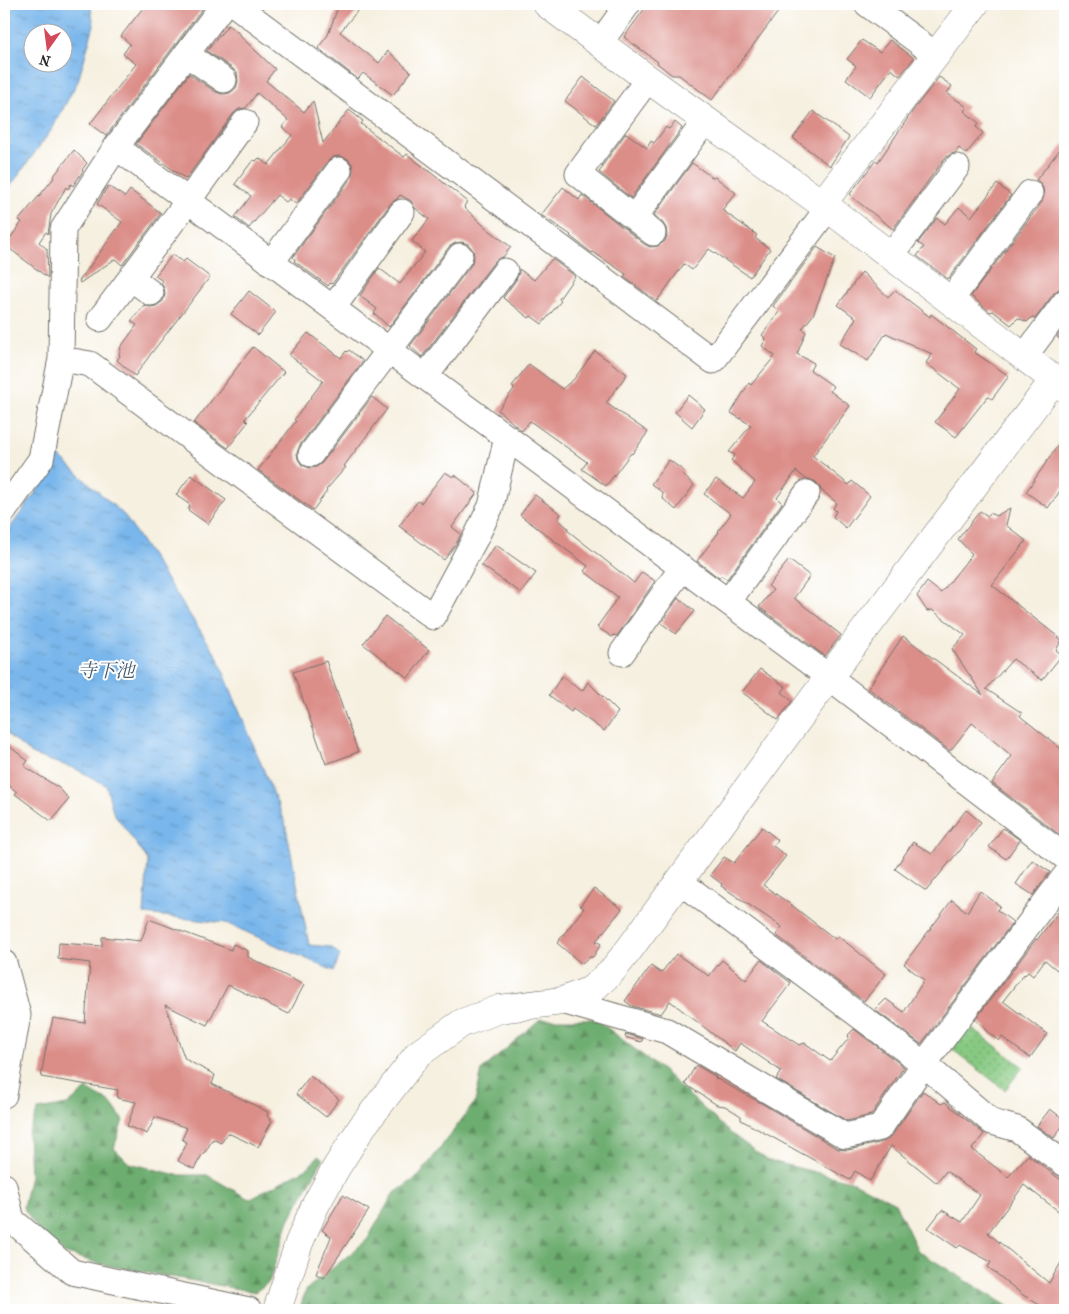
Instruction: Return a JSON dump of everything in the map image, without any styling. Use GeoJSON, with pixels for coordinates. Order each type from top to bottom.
{"type":"FeatureCollection","features":[{"type":"Feature","properties":{"kind":"street"},"geometry":{"type":"LineString","coordinates":[[4,511],[41,459],[61,359],[63,229],[116,147],[224,4]]}},
{"type":"Feature","properties":{"kind":"street"},"geometry":{"type":"LineString","coordinates":[[234,4],[712,361],[936,55],[976,4]]}},
{"type":"Feature","properties":{"kind":"street"},"geometry":{"type":"LineString","coordinates":[[277,1310],[299,1243],[315,1206],[362,1127],[418,1054],[462,1024],[500,1009],[562,1001],[591,990],[612,971],[828,677],[1060,384],[825,206],[547,4]]}},
{"type":"Feature","properties":{"kind":"street"},"geometry":{"type":"LineString","coordinates":[[600,42],[628,4]]}},
{"type":"Feature","properties":{"kind":"street"},"geometry":{"type":"LineString","coordinates":[[867,4],[936,55]]}},
{"type":"Feature","properties":{"kind":"street"},"geometry":{"type":"LineString","coordinates":[[186,54],[224,80]]}},
{"type":"Feature","properties":{"kind":"street"},"geometry":{"type":"LineString","coordinates":[[648,79],[578,174],[643,225],[706,120]]}},
{"type":"Feature","properties":{"kind":"street"},"geometry":{"type":"LineString","coordinates":[[100,319],[245,122]]}},
{"type":"Feature","properties":{"kind":"street"},"geometry":{"type":"LineString","coordinates":[[116,147],[728,602],[1065,857]]}},
{"type":"Feature","properties":{"kind":"street"},"geometry":{"type":"LineString","coordinates":[[271,263],[340,170]]}},
{"type":"Feature","properties":{"kind":"street"},"geometry":{"type":"LineString","coordinates":[[891,256],[954,183]]}},
{"type":"Feature","properties":{"kind":"street"},"geometry":{"type":"LineString","coordinates":[[950,301],[1030,194]]}},
{"type":"Feature","properties":{"kind":"street"},"geometry":{"type":"LineString","coordinates":[[333,308],[402,212]]}},
{"type":"Feature","properties":{"kind":"street"},"geometry":{"type":"LineString","coordinates":[[311,454],[460,256]]}},
{"type":"Feature","properties":{"kind":"street"},"geometry":{"type":"LineString","coordinates":[[425,377],[505,270]]}},
{"type":"Feature","properties":{"kind":"street"},"geometry":{"type":"LineString","coordinates":[[131,278],[151,293]]}},
{"type":"Feature","properties":{"kind":"street"},"geometry":{"type":"LineString","coordinates":[[1024,357],[1065,302]]}},
{"type":"Feature","properties":{"kind":"street"},"geometry":{"type":"LineString","coordinates":[[61,359],[90,364],[433,617],[491,506],[507,438]]}},
{"type":"Feature","properties":{"kind":"street"},"geometry":{"type":"LineString","coordinates":[[728,602],[806,493]]}},
{"type":"Feature","properties":{"kind":"street"},"geometry":{"type":"LineString","coordinates":[[622,652],[682,568]]}},
{"type":"Feature","properties":{"kind":"street"},"geometry":{"type":"LineString","coordinates":[[562,1001],[667,1031],[845,1136],[880,1128],[924,1064],[1065,876]]}},
{"type":"Feature","properties":{"kind":"street"},"geometry":{"type":"LineString","coordinates":[[679,881],[924,1064],[992,1122],[1017,1129],[1065,1164]]}},
{"type":"Feature","properties":{"kind":"street"},"geometry":{"type":"LineString","coordinates":[[4,963],[18,1015],[4,1095]]}},
{"type":"Feature","properties":{"kind":"street"},"geometry":{"type":"LineString","coordinates":[[4,1186],[12,1220],[72,1272],[249,1310]]}},
{"type":"Feature","properties":{"kind":"green space"},"geometry":{"type":"Polygon","coordinates":[[[540,1019],[596,1019],[663,1071],[729,1132],[767,1160],[854,1182],[895,1203],[918,1251],[1014,1310],[299,1310],[306,1290],[367,1240],[393,1194],[419,1176],[475,1102],[482,1070],[540,1019]]]}},
{"type":"Feature","properties":{"kind":"green space"},"geometry":{"type":"Polygon","coordinates":[[[966,1023],[1023,1067],[1005,1090],[948,1046],[966,1023]]]}},
{"type":"Feature","properties":{"kind":"green space"},"geometry":{"type":"Polygon","coordinates":[[[87,1089],[111,1103],[123,1120],[114,1148],[129,1163],[177,1175],[207,1175],[249,1199],[309,1167],[318,1156],[323,1159],[289,1220],[269,1282],[255,1292],[100,1264],[64,1253],[37,1229],[23,1207],[30,1175],[28,1133],[38,1110],[67,1105],[87,1089]]]}},
{"type":"Feature","properties":{"kind":"water"},"geometry":{"type":"Polygon","coordinates":[[[4,4],[90,4],[94,25],[78,81],[52,129],[4,195],[4,4]]]}},
{"type":"Feature","properties":{"kind":"water","name":"寺下池"},"geometry":{"type":"Polygon","coordinates":[[[53,451],[124,515],[217,656],[285,822],[309,945],[331,947],[340,955],[334,971],[226,923],[144,914],[148,860],[113,812],[106,785],[76,769],[33,755],[9,736],[4,727],[4,536],[41,485],[53,451]]]}},
{"type":"Feature","properties":{"kind":"building"},"geometry":{"type":"Polygon","coordinates":[[[146,4],[197,4],[202,9],[106,136],[90,124],[136,64],[123,54],[130,44],[121,36],[146,4]]]}},
{"type":"Feature","properties":{"kind":"building"},"geometry":{"type":"Polygon","coordinates":[[[339,4],[363,4],[340,32],[379,63],[388,51],[411,72],[393,95],[363,73],[358,79],[318,48],[328,35],[339,4]]]}},
{"type":"Feature","properties":{"kind":"building"},"geometry":{"type":"Polygon","coordinates":[[[648,4],[784,4],[712,100],[679,75],[672,75],[658,62],[624,37],[648,4]]]}},
{"type":"Feature","properties":{"kind":"building"},"geometry":{"type":"Polygon","coordinates":[[[228,25],[241,35],[275,69],[266,81],[304,112],[313,101],[323,143],[349,110],[363,121],[361,124],[404,157],[407,154],[467,201],[464,207],[484,226],[511,247],[503,257],[494,262],[422,357],[410,346],[471,265],[474,257],[473,250],[468,244],[462,242],[455,243],[449,247],[389,327],[374,313],[377,309],[360,296],[379,268],[400,284],[425,252],[412,241],[429,219],[415,208],[411,201],[400,195],[391,203],[332,284],[330,283],[328,286],[294,261],[293,257],[351,178],[352,164],[348,159],[340,156],[333,157],[328,161],[296,204],[289,199],[286,202],[277,195],[249,228],[235,217],[251,196],[235,184],[253,160],[256,161],[259,158],[268,165],[292,135],[282,127],[288,120],[257,93],[246,108],[239,109],[233,114],[186,179],[136,144],[189,74],[222,94],[230,93],[236,88],[238,81],[237,73],[207,51],[228,25]]]}},
{"type":"Feature","properties":{"kind":"building"},"geometry":{"type":"Polygon","coordinates":[[[862,40],[880,52],[890,40],[914,58],[900,76],[891,69],[870,97],[846,79],[856,66],[847,59],[862,40]]]}},
{"type":"Feature","properties":{"kind":"building"},"geometry":{"type":"Polygon","coordinates":[[[583,77],[614,101],[596,125],[565,101],[583,77]]]}},
{"type":"Feature","properties":{"kind":"building"},"geometry":{"type":"Polygon","coordinates":[[[939,77],[952,86],[947,93],[967,107],[964,111],[979,123],[976,127],[983,133],[966,154],[959,148],[955,153],[945,158],[893,229],[850,194],[876,160],[878,162],[914,109],[939,77]]]}},
{"type":"Feature","properties":{"kind":"building"},"geometry":{"type":"Polygon","coordinates":[[[813,111],[849,137],[830,166],[793,138],[813,111]]]}},
{"type":"Feature","properties":{"kind":"building"},"geometry":{"type":"Polygon","coordinates":[[[675,122],[682,128],[631,198],[599,172],[626,133],[647,148],[651,141],[654,143],[666,127],[669,129],[675,122]]]}},
{"type":"Feature","properties":{"kind":"building"},"geometry":{"type":"Polygon","coordinates":[[[1065,143],[1065,288],[1059,289],[1054,293],[1035,319],[1032,317],[1027,322],[1018,318],[1011,325],[993,311],[990,312],[971,296],[1042,202],[1043,188],[1036,180],[1065,143]]]}},
{"type":"Feature","properties":{"kind":"building"},"geometry":{"type":"Polygon","coordinates":[[[74,150],[87,163],[73,186],[71,184],[68,189],[66,187],[51,214],[48,234],[46,232],[39,242],[47,249],[48,278],[5,245],[22,222],[19,220],[54,178],[74,150]]]}},
{"type":"Feature","properties":{"kind":"building"},"geometry":{"type":"Polygon","coordinates":[[[692,163],[736,193],[722,210],[757,235],[755,238],[770,249],[750,277],[709,249],[692,270],[684,264],[657,301],[624,277],[626,274],[592,253],[571,235],[541,215],[563,187],[579,200],[582,195],[644,244],[650,247],[658,246],[665,241],[667,236],[666,228],[654,215],[692,163]]]}},
{"type":"Feature","properties":{"kind":"building"},"geometry":{"type":"Polygon","coordinates":[[[997,184],[1011,195],[948,279],[917,256],[924,247],[918,243],[937,218],[945,224],[959,207],[971,217],[997,184]]]}},
{"type":"Feature","properties":{"kind":"building"},"geometry":{"type":"Polygon","coordinates":[[[108,186],[125,197],[130,190],[161,213],[122,265],[115,259],[80,283],[79,281],[122,222],[97,204],[108,186]]]}},
{"type":"Feature","properties":{"kind":"building"},"geometry":{"type":"Polygon","coordinates":[[[817,247],[835,258],[813,315],[802,329],[806,332],[797,354],[814,363],[810,370],[833,386],[830,391],[850,406],[813,456],[849,485],[852,481],[870,496],[846,528],[833,517],[836,511],[833,508],[837,503],[821,490],[816,482],[806,479],[796,471],[777,498],[782,503],[727,579],[721,576],[719,578],[697,561],[731,514],[704,494],[716,479],[743,498],[755,482],[731,460],[735,455],[729,452],[751,425],[731,413],[749,383],[751,385],[775,356],[762,346],[766,339],[762,335],[779,312],[773,306],[817,247]]]}},
{"type":"Feature","properties":{"kind":"building"},"geometry":{"type":"Polygon","coordinates":[[[172,255],[183,262],[186,259],[210,277],[135,376],[117,360],[120,356],[120,348],[137,325],[131,321],[144,305],[156,306],[163,301],[165,294],[161,283],[163,281],[155,276],[172,255]]]}},
{"type":"Feature","properties":{"kind":"building"},"geometry":{"type":"Polygon","coordinates":[[[552,259],[575,276],[559,299],[561,301],[542,324],[531,316],[529,318],[503,298],[516,280],[519,269],[534,280],[552,259]]]}},
{"type":"Feature","properties":{"kind":"building"},"geometry":{"type":"Polygon","coordinates":[[[862,272],[888,297],[895,290],[930,317],[931,314],[976,349],[974,352],[1009,376],[992,399],[988,396],[956,437],[935,422],[960,389],[926,363],[932,354],[886,333],[868,361],[840,344],[856,318],[838,305],[862,272]]]}},
{"type":"Feature","properties":{"kind":"building"},"geometry":{"type":"Polygon","coordinates":[[[249,291],[276,312],[258,335],[231,314],[249,291]]]}},
{"type":"Feature","properties":{"kind":"building"},"geometry":{"type":"Polygon","coordinates":[[[1065,326],[1065,343],[1057,337],[1065,326]]]}},
{"type":"Feature","properties":{"kind":"building"},"geometry":{"type":"Polygon","coordinates":[[[308,333],[341,358],[349,350],[363,361],[300,445],[297,453],[302,465],[310,468],[322,463],[372,397],[387,409],[313,510],[258,470],[296,421],[294,420],[323,381],[289,355],[308,333]]]}},
{"type":"Feature","properties":{"kind":"building"},"geometry":{"type":"Polygon","coordinates":[[[253,347],[284,372],[245,419],[248,422],[228,448],[194,423],[253,347]]]}},
{"type":"Feature","properties":{"kind":"building"},"geometry":{"type":"Polygon","coordinates":[[[595,351],[627,374],[606,403],[648,432],[606,486],[582,469],[587,462],[530,421],[522,431],[498,410],[514,389],[512,386],[529,364],[562,389],[574,379],[595,351]]]}},
{"type":"Feature","properties":{"kind":"building"},"geometry":{"type":"Polygon","coordinates":[[[688,395],[705,409],[692,427],[675,412],[688,395]]]}},
{"type":"Feature","properties":{"kind":"building"},"geometry":{"type":"Polygon","coordinates":[[[1065,435],[1065,484],[1048,508],[1026,492],[1065,435]]]}},
{"type":"Feature","properties":{"kind":"building"},"geometry":{"type":"Polygon","coordinates":[[[669,460],[684,471],[683,475],[694,485],[676,510],[662,498],[663,493],[651,484],[669,460]]]}},
{"type":"Feature","properties":{"kind":"building"},"geometry":{"type":"Polygon","coordinates":[[[445,472],[453,477],[455,475],[477,493],[452,527],[461,534],[444,560],[399,526],[418,501],[421,503],[445,472]]]}},
{"type":"Feature","properties":{"kind":"building"},"geometry":{"type":"Polygon","coordinates":[[[191,475],[226,500],[208,524],[188,510],[190,505],[176,495],[191,475]]]}},
{"type":"Feature","properties":{"kind":"building"},"geometry":{"type":"Polygon","coordinates":[[[535,495],[561,514],[558,519],[568,528],[567,530],[634,583],[642,572],[655,581],[617,636],[614,635],[612,637],[597,627],[618,597],[584,571],[588,566],[520,515],[535,495]]]}},
{"type":"Feature","properties":{"kind":"building"},"geometry":{"type":"Polygon","coordinates":[[[1010,508],[1006,525],[1026,541],[992,585],[1062,640],[1056,650],[1062,655],[1042,680],[1013,659],[986,689],[1022,713],[1020,716],[1065,752],[1065,839],[992,783],[1012,756],[972,723],[950,751],[868,688],[903,636],[983,695],[952,649],[965,635],[932,610],[927,611],[917,596],[927,582],[941,593],[972,554],[958,539],[980,511],[988,516],[990,513],[996,516],[1010,508]]]}},
{"type":"Feature","properties":{"kind":"building"},"geometry":{"type":"Polygon","coordinates":[[[496,545],[536,573],[521,593],[481,565],[496,545]]]}},
{"type":"Feature","properties":{"kind":"building"},"geometry":{"type":"Polygon","coordinates":[[[789,560],[810,576],[794,598],[841,635],[825,656],[759,607],[773,590],[768,586],[789,560]]]}},
{"type":"Feature","properties":{"kind":"building"},"geometry":{"type":"Polygon","coordinates":[[[678,598],[695,611],[676,634],[661,623],[678,598]]]}},
{"type":"Feature","properties":{"kind":"building"},"geometry":{"type":"Polygon","coordinates":[[[385,616],[429,650],[408,678],[363,644],[385,616]]]}},
{"type":"Feature","properties":{"kind":"building"},"geometry":{"type":"Polygon","coordinates":[[[326,661],[358,752],[326,764],[293,672],[326,661]]]}},
{"type":"Feature","properties":{"kind":"building"},"geometry":{"type":"Polygon","coordinates":[[[760,669],[786,687],[782,692],[792,701],[778,720],[742,692],[760,669]]]}},
{"type":"Feature","properties":{"kind":"building"},"geometry":{"type":"Polygon","coordinates":[[[562,676],[582,691],[588,682],[618,712],[604,731],[573,709],[571,712],[549,695],[562,676]]]}},
{"type":"Feature","properties":{"kind":"building"},"geometry":{"type":"Polygon","coordinates":[[[4,742],[28,761],[24,766],[59,788],[69,799],[51,821],[15,794],[17,792],[8,785],[4,790],[4,742]]]}},
{"type":"Feature","properties":{"kind":"building"},"geometry":{"type":"Polygon","coordinates":[[[966,810],[981,822],[926,891],[895,869],[913,842],[932,854],[966,810]]]}},
{"type":"Feature","properties":{"kind":"building"},"geometry":{"type":"Polygon","coordinates":[[[762,827],[778,840],[773,846],[786,856],[763,885],[835,939],[838,936],[886,974],[864,1001],[776,935],[782,927],[721,886],[722,884],[710,875],[724,857],[734,863],[762,827]]]}},
{"type":"Feature","properties":{"kind":"building"},"geometry":{"type":"Polygon","coordinates":[[[1003,828],[1020,840],[1006,859],[989,847],[1003,828]]]}},
{"type":"Feature","properties":{"kind":"building"},"geometry":{"type":"Polygon","coordinates":[[[1032,860],[1050,872],[1033,895],[1016,884],[1032,860]]]}},
{"type":"Feature","properties":{"kind":"building"},"geometry":{"type":"Polygon","coordinates":[[[594,888],[622,909],[596,941],[601,944],[593,957],[590,957],[582,964],[557,943],[584,908],[580,906],[594,888]]]}},
{"type":"Feature","properties":{"kind":"building"},"geometry":{"type":"Polygon","coordinates":[[[980,891],[1000,906],[997,910],[1013,922],[921,1044],[875,1010],[886,999],[904,1012],[924,980],[904,964],[952,900],[967,912],[980,891]]]}},
{"type":"Feature","properties":{"kind":"building"},"geometry":{"type":"Polygon","coordinates":[[[1065,903],[1065,960],[1057,970],[1045,960],[1033,976],[1028,972],[1024,974],[1003,1001],[1047,1034],[1030,1058],[1002,1037],[999,1041],[975,1020],[1065,903]]]}},
{"type":"Feature","properties":{"kind":"building"},"geometry":{"type":"Polygon","coordinates":[[[149,919],[231,950],[233,944],[248,951],[248,957],[304,985],[289,1014],[228,985],[207,1025],[165,1005],[185,1059],[215,1075],[212,1084],[268,1112],[267,1116],[272,1121],[258,1147],[228,1133],[221,1143],[213,1139],[194,1169],[178,1161],[187,1143],[182,1139],[187,1128],[155,1117],[147,1134],[127,1126],[136,1102],[117,1098],[118,1090],[41,1077],[53,1018],[85,1023],[90,963],[58,959],[59,943],[102,946],[102,937],[141,941],[149,919]]]}},
{"type":"Feature","properties":{"kind":"building"},"geometry":{"type":"Polygon","coordinates":[[[676,954],[709,976],[722,960],[746,980],[761,960],[791,983],[762,1021],[799,1045],[805,1043],[830,1061],[854,1029],[904,1067],[871,1115],[847,1121],[776,1079],[781,1071],[740,1043],[735,1051],[670,1001],[661,1014],[632,1006],[625,1001],[651,966],[661,973],[676,954]]]}},
{"type":"Feature","properties":{"kind":"building"},"geometry":{"type":"Polygon","coordinates":[[[626,1034],[643,1039],[641,1042],[625,1037],[626,1034]]]}},
{"type":"Feature","properties":{"kind":"building"},"geometry":{"type":"Polygon","coordinates":[[[696,1065],[715,1078],[838,1149],[848,1150],[883,1142],[891,1137],[923,1091],[941,1104],[945,1102],[984,1134],[972,1149],[1008,1177],[1028,1155],[1065,1183],[1065,1216],[1024,1185],[988,1233],[1049,1283],[1065,1256],[1065,1310],[1048,1310],[1023,1295],[988,1267],[991,1262],[960,1245],[957,1248],[928,1228],[942,1210],[962,1222],[980,1195],[946,1171],[937,1183],[891,1146],[870,1181],[855,1171],[850,1180],[741,1120],[741,1116],[725,1106],[717,1105],[685,1084],[696,1065]]]}},
{"type":"Feature","properties":{"kind":"building"},"geometry":{"type":"Polygon","coordinates":[[[310,1076],[339,1099],[326,1117],[296,1094],[310,1076]]]}},
{"type":"Feature","properties":{"kind":"building"},"geometry":{"type":"Polygon","coordinates":[[[1050,1109],[1065,1120],[1054,1138],[1037,1126],[1050,1109]]]}},
{"type":"Feature","properties":{"kind":"building"},"geometry":{"type":"Polygon","coordinates":[[[343,1195],[369,1210],[324,1278],[316,1274],[331,1237],[322,1230],[343,1195]]]}}]}
